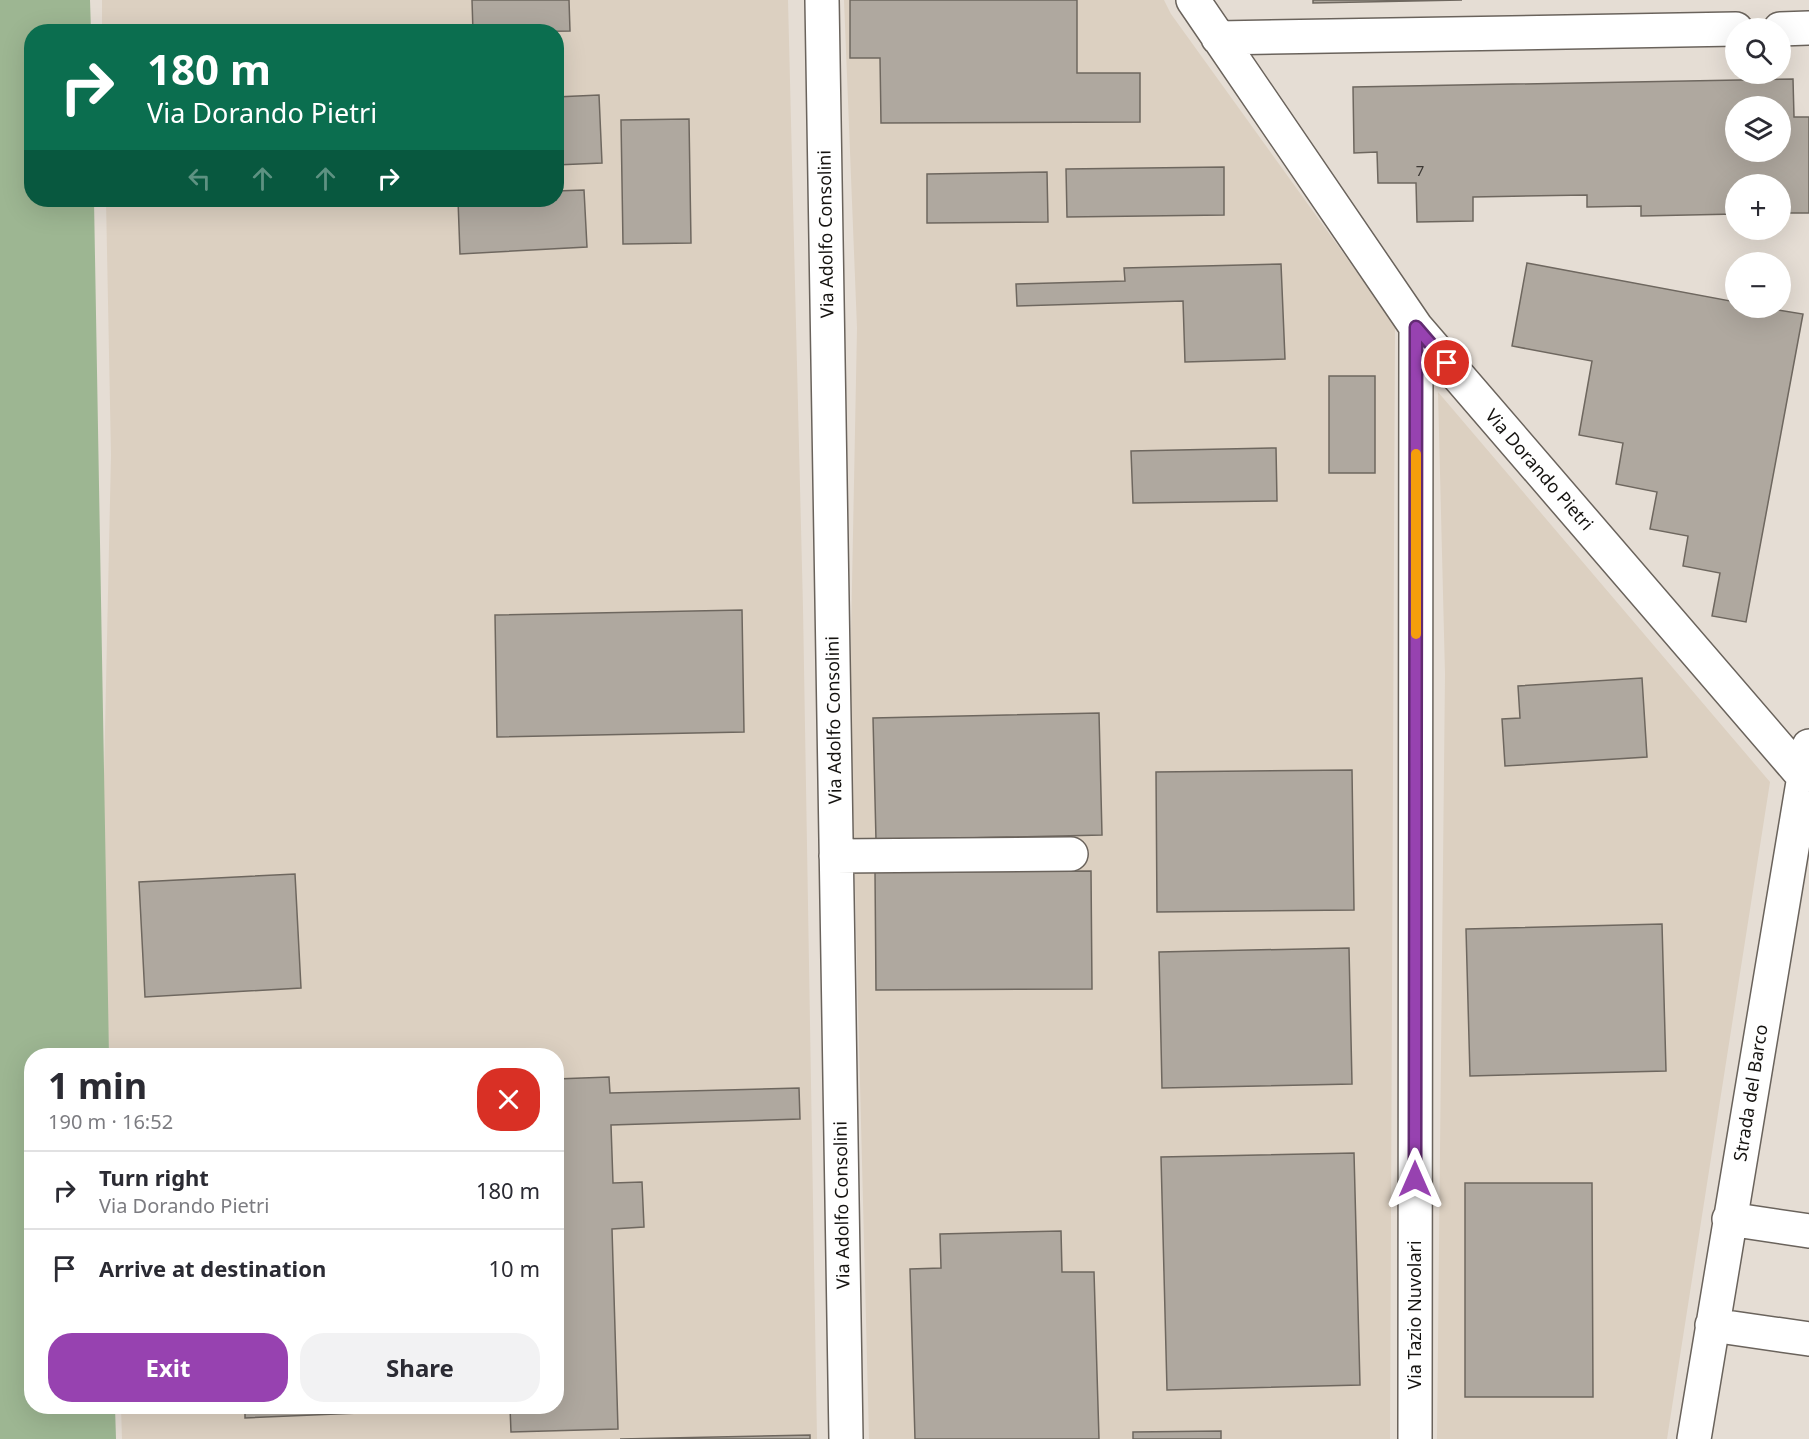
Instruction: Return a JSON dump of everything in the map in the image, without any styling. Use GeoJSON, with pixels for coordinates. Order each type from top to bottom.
{"type":"FeatureCollection","features":[{"type":"Feature","properties":{"kind":"street","name":"Via Adolfo Consolini"},"geometry":{"type":"LineString","coordinates":[[822,0],[846,1439]]}},
{"type":"Feature","properties":{"kind":"street","name":"Via Dorando Pietri"},"geometry":{"type":"LineString","coordinates":[[1193,0],[1416,327],[1806,761]]}},
{"type":"Feature","properties":{"kind":"street"},"geometry":{"type":"LineString","coordinates":[[1791,28],[1809,28]]}},
{"type":"Feature","properties":{"kind":"street"},"geometry":{"type":"LineString","coordinates":[[1218,38],[1725,29]]}},
{"type":"Feature","properties":{"kind":"street","name":"Via Tazio Nuvolari"},"geometry":{"type":"LineString","coordinates":[[1415,1439],[1416,327]]}},
{"type":"Feature","properties":{"kind":"street","name":"Strada del Barco"},"geometry":{"type":"LineString","coordinates":[[1694,1439],[1806,761]]}},
{"type":"Feature","properties":{"kind":"street"},"geometry":{"type":"LineString","coordinates":[[836,856],[1071,854]]}},
{"type":"Feature","properties":{"kind":"street"},"geometry":{"type":"LineString","coordinates":[[1729,1219],[1809,1231]]}},
{"type":"Feature","properties":{"kind":"street"},"geometry":{"type":"LineString","coordinates":[[1712,1325],[1809,1339]]}},
{"type":"Feature","properties":{"kind":"shaded area"},"geometry":{"type":"Polygon","coordinates":[[[102,0],[788,0],[803,608],[817,1439],[122,1439],[121,1414],[564,1414],[564,1048],[109,1048],[102,868],[111,455],[106,207],[564,207],[564,24],[102,24],[102,0]]]}},
{"type":"Feature","properties":{"kind":"shaded area"},"geometry":{"type":"Polygon","coordinates":[[[844,0],[1164,0],[1171,14],[1395,325],[1390,1439],[869,1439],[850,688],[857,328],[844,0]]]}},
{"type":"Feature","properties":{"kind":"shaded area"},"geometry":{"type":"Polygon","coordinates":[[[1438,392],[1770,782],[1667,1439],[1437,1439],[1445,674],[1438,392]]]}},
{"type":"Feature","properties":{"kind":"green space"},"geometry":{"type":"Polygon","coordinates":[[[0,0],[90,0],[91,24],[24,24],[24,207],[94,207],[109,1048],[24,1048],[24,1414],[115,1414],[116,1439],[0,1439],[0,0]]]}},
{"type":"Feature","properties":{"kind":"building"},"geometry":{"type":"Polygon","coordinates":[[[472,0],[569,0],[570,31],[564,31],[564,24],[473,24],[472,0]]]}},
{"type":"Feature","properties":{"kind":"building"},"geometry":{"type":"Polygon","coordinates":[[[850,0],[1077,0],[1077,73],[1140,73],[1140,122],[881,123],[880,58],[850,58],[850,0]]]}},
{"type":"Feature","properties":{"kind":"building"},"geometry":{"type":"Polygon","coordinates":[[[1313,0],[1462,0],[1313,3],[1313,0]]]}},
{"type":"Feature","properties":{"kind":"building"},"geometry":{"type":"Polygon","coordinates":[[[1791,79],[1793,79],[1794,117],[1809,117],[1809,213],[1791,213],[1791,174],[1725,174],[1725,214],[1641,216],[1641,206],[1587,207],[1587,195],[1473,197],[1473,221],[1417,222],[1416,183],[1378,183],[1377,152],[1354,153],[1353,87],[1725,80],[1725,84],[1791,84],[1791,79]]]}},
{"type":"Feature","properties":{"kind":"building"},"geometry":{"type":"Polygon","coordinates":[[[599,95],[602,163],[564,165],[564,97],[599,95]]]}},
{"type":"Feature","properties":{"kind":"building"},"geometry":{"type":"Polygon","coordinates":[[[689,119],[691,243],[623,244],[621,120],[689,119]]]}},
{"type":"Feature","properties":{"kind":"building"},"geometry":{"type":"Polygon","coordinates":[[[1224,167],[1224,215],[1067,217],[1066,169],[1224,167]]]}},
{"type":"Feature","properties":{"kind":"building"},"geometry":{"type":"Polygon","coordinates":[[[1047,172],[1048,222],[927,223],[927,174],[1047,172]]]}},
{"type":"Feature","properties":{"kind":"building"},"geometry":{"type":"Polygon","coordinates":[[[584,190],[587,247],[460,254],[458,207],[564,207],[564,191],[584,190]]]}},
{"type":"Feature","properties":{"kind":"building"},"geometry":{"type":"Polygon","coordinates":[[[1527,263],[1725,300],[1725,318],[1791,318],[1791,312],[1803,314],[1746,622],[1712,616],[1720,573],[1683,566],[1688,536],[1650,529],[1657,492],[1616,484],[1623,443],[1579,435],[1592,361],[1512,346],[1527,263]]]}},
{"type":"Feature","properties":{"kind":"building"},"geometry":{"type":"Polygon","coordinates":[[[1281,264],[1285,359],[1185,362],[1183,301],[1017,306],[1016,284],[1125,281],[1124,268],[1281,264]]]}},
{"type":"Feature","properties":{"kind":"building"},"geometry":{"type":"Polygon","coordinates":[[[1329,376],[1375,376],[1375,473],[1329,473],[1329,376]]]}},
{"type":"Feature","properties":{"kind":"building"},"geometry":{"type":"Polygon","coordinates":[[[1276,448],[1277,501],[1133,503],[1131,451],[1276,448]]]}},
{"type":"Feature","properties":{"kind":"building"},"geometry":{"type":"Polygon","coordinates":[[[742,610],[744,732],[497,737],[495,615],[742,610]]]}},
{"type":"Feature","properties":{"kind":"building"},"geometry":{"type":"Polygon","coordinates":[[[1642,678],[1647,757],[1505,766],[1502,719],[1520,718],[1518,686],[1642,678]]]}},
{"type":"Feature","properties":{"kind":"building"},"geometry":{"type":"Polygon","coordinates":[[[1099,713],[1102,835],[876,840],[873,718],[1099,713]]]}},
{"type":"Feature","properties":{"kind":"building"},"geometry":{"type":"Polygon","coordinates":[[[1352,770],[1354,910],[1157,912],[1156,772],[1352,770]]]}},
{"type":"Feature","properties":{"kind":"building"},"geometry":{"type":"Polygon","coordinates":[[[1091,871],[1092,989],[876,990],[875,872],[1091,871]]]}},
{"type":"Feature","properties":{"kind":"building"},"geometry":{"type":"Polygon","coordinates":[[[295,874],[301,988],[145,997],[139,882],[295,874]]]}},
{"type":"Feature","properties":{"kind":"building"},"geometry":{"type":"Polygon","coordinates":[[[1662,924],[1666,1071],[1470,1076],[1466,929],[1662,924]]]}},
{"type":"Feature","properties":{"kind":"building"},"geometry":{"type":"Polygon","coordinates":[[[1349,948],[1352,1084],[1162,1088],[1159,952],[1349,948]]]}},
{"type":"Feature","properties":{"kind":"building"},"geometry":{"type":"Polygon","coordinates":[[[609,1077],[610,1093],[799,1088],[800,1119],[611,1125],[613,1183],[642,1182],[644,1227],[612,1229],[618,1429],[511,1432],[510,1414],[564,1414],[564,1079],[609,1077]]]}},
{"type":"Feature","properties":{"kind":"building"},"geometry":{"type":"Polygon","coordinates":[[[1354,1153],[1360,1385],[1167,1390],[1161,1157],[1354,1153]]]}},
{"type":"Feature","properties":{"kind":"building"},"geometry":{"type":"Polygon","coordinates":[[[1465,1183],[1592,1183],[1593,1397],[1465,1397],[1465,1183]]]}},
{"type":"Feature","properties":{"kind":"building"},"geometry":{"type":"Polygon","coordinates":[[[1061,1231],[1062,1272],[1094,1272],[1099,1439],[915,1439],[910,1269],[941,1268],[940,1234],[1061,1231]]]}},
{"type":"Feature","properties":{"kind":"building"},"geometry":{"type":"Polygon","coordinates":[[[245,1414],[337,1414],[245,1418],[245,1414]]]}},
{"type":"Feature","properties":{"kind":"building"},"geometry":{"type":"Polygon","coordinates":[[[1221,1431],[1221,1439],[1133,1439],[1133,1432],[1221,1431]]]}},
{"type":"Feature","properties":{"kind":"building"},"geometry":{"type":"Polygon","coordinates":[[[810,1435],[810,1439],[620,1439],[810,1435]]]}},
{"type":"Feature","properties":{"kind":"slow traffic"},"geometry":{"type":"LineString","coordinates":[[1416,454],[1416,634]]}},
{"type":"Feature","properties":{"kind":"route"},"geometry":{"type":"LineString","coordinates":[[1415,1179],[1416,327],[1447,363]]}}]}
